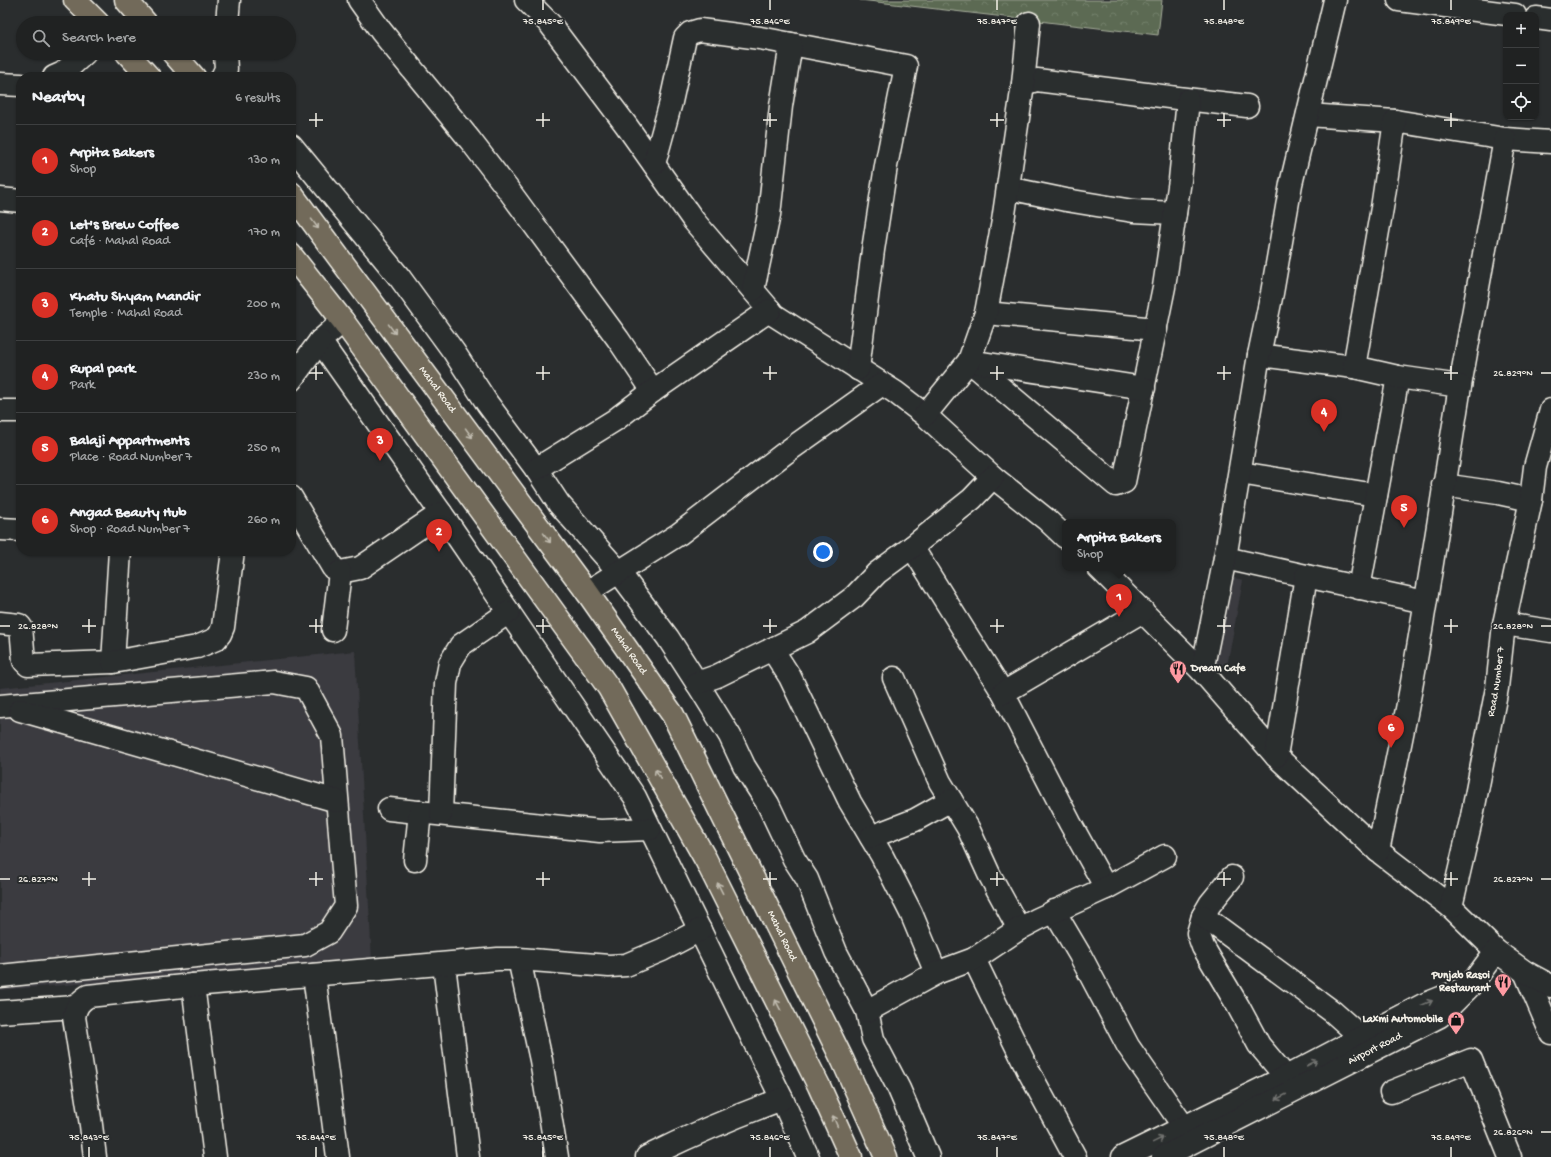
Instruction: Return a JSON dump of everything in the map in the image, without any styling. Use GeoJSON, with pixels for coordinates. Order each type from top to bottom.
{"type":"FeatureCollection","features":[{"type":"Feature","properties":{"kind":"main road"},"geometry":{"type":"LineString","coordinates":[[75,0],[90,16]]}},
{"type":"Feature","properties":{"kind":"main road"},"geometry":{"type":"LineString","coordinates":[[126,0],[140,16]]}},
{"type":"Feature","properties":{"kind":"main road"},"geometry":{"type":"LineString","coordinates":[[133,60],[144,72]]}},
{"type":"Feature","properties":{"kind":"main road"},"geometry":{"type":"LineString","coordinates":[[179,60],[190,72]]}},
{"type":"Feature","properties":{"kind":"main road","name":"Mahal Road"},"geometry":{"type":"LineString","coordinates":[[296,200],[587,592],[673,715],[843,1061],[886,1157]]}},
{"type":"Feature","properties":{"kind":"main road"},"geometry":{"type":"LineString","coordinates":[[296,261],[343,321],[609,688],[706,860],[819,1086],[851,1157]]}},
{"type":"Feature","properties":{"kind":"street"},"geometry":{"type":"LineString","coordinates":[[228,16],[229,0]]}},
{"type":"Feature","properties":{"kind":"street"},"geometry":{"type":"LineString","coordinates":[[360,0],[380,31],[470,140],[510,192],[614,333],[653,391]]}},
{"type":"Feature","properties":{"kind":"street"},"geometry":{"type":"LineString","coordinates":[[526,0],[550,24],[626,125],[694,221],[774,315],[882,384],[924,415],[993,477],[1047,520],[1062,534]]}},
{"type":"Feature","properties":{"kind":"street"},"geometry":{"type":"LineString","coordinates":[[1202,671],[1226,558],[1259,355],[1272,293],[1291,184],[1335,0]]}},
{"type":"Feature","properties":{"kind":"street"},"geometry":{"type":"LineString","coordinates":[[1399,0],[1503,13]]}},
{"type":"Feature","properties":{"kind":"street"},"geometry":{"type":"LineString","coordinates":[[1539,18],[1551,20]]}},
{"type":"Feature","properties":{"kind":"street"},"geometry":{"type":"LineString","coordinates":[[924,415],[970,360],[986,313],[1008,188],[1024,84],[1029,23]]}},
{"type":"Feature","properties":{"kind":"street"},"geometry":{"type":"LineString","coordinates":[[654,164],[672,102],[685,38],[690,33],[700,30],[791,44],[906,66],[886,166],[873,250],[858,369]]}},
{"type":"Feature","properties":{"kind":"street"},"geometry":{"type":"LineString","coordinates":[[753,290],[769,215],[781,106],[791,44]]}},
{"type":"Feature","properties":{"kind":"street"},"geometry":{"type":"LineString","coordinates":[[64,72],[77,60]]}},
{"type":"Feature","properties":{"kind":"street"},"geometry":{"type":"LineString","coordinates":[[1024,84],[1037,80],[1188,100],[1247,106]]}},
{"type":"Feature","properties":{"kind":"street"},"geometry":{"type":"LineString","coordinates":[[0,84],[16,84]]}},
{"type":"Feature","properties":{"kind":"street"},"geometry":{"type":"LineString","coordinates":[[970,360],[1116,485],[1124,482],[1156,329],[1180,180],[1188,100]]}},
{"type":"Feature","properties":{"kind":"street"},"geometry":{"type":"LineString","coordinates":[[1308,115],[1395,121],[1505,139],[1551,142]]}},
{"type":"Feature","properties":{"kind":"street"},"geometry":{"type":"LineString","coordinates":[[1354,367],[1382,208],[1395,121]]}},
{"type":"Feature","properties":{"kind":"street"},"geometry":{"type":"LineString","coordinates":[[1378,851],[1410,689],[1435,548],[1443,486],[1460,386],[1505,139]]}},
{"type":"Feature","properties":{"kind":"street"},"geometry":{"type":"LineString","coordinates":[[296,151],[400,278],[445,339],[487,402],[536,469],[559,504],[619,572],[668,638],[697,682],[730,736],[744,766],[768,804],[794,859],[806,879],[836,952],[867,1011],[873,1039],[899,1088],[928,1157]]}},
{"type":"Feature","properties":{"kind":"street"},"geometry":{"type":"LineString","coordinates":[[1008,188],[1066,200],[1133,211],[1175,213]]}},
{"type":"Feature","properties":{"kind":"street"},"geometry":{"type":"LineString","coordinates":[[0,199],[16,201]]}},
{"type":"Feature","properties":{"kind":"street"},"geometry":{"type":"LineString","coordinates":[[536,469],[615,420],[653,391],[770,310]]}},
{"type":"Feature","properties":{"kind":"street"},"geometry":{"type":"LineString","coordinates":[[986,313],[1156,329]]}},
{"type":"Feature","properties":{"kind":"street"},"geometry":{"type":"LineString","coordinates":[[296,373],[320,341],[343,321]]}},
{"type":"Feature","properties":{"kind":"street"},"geometry":{"type":"LineString","coordinates":[[320,341],[441,513],[635,797],[782,1099],[808,1157]]}},
{"type":"Feature","properties":{"kind":"street"},"geometry":{"type":"LineString","coordinates":[[1259,355],[1354,367],[1398,378],[1460,386]]}},
{"type":"Feature","properties":{"kind":"street"},"geometry":{"type":"LineString","coordinates":[[970,360],[1144,388]]}},
{"type":"Feature","properties":{"kind":"street"},"geometry":{"type":"LineString","coordinates":[[1359,588],[1398,378]]}},
{"type":"Feature","properties":{"kind":"street"},"geometry":{"type":"LineString","coordinates":[[587,592],[679,534],[785,453],[882,384]]}},
{"type":"Feature","properties":{"kind":"street","name":"Road Number 7"},"geometry":{"type":"LineString","coordinates":[[1451,907],[1472,816],[1496,696],[1504,624],[1531,500],[1543,468],[1551,410]]}},
{"type":"Feature","properties":{"kind":"street"},"geometry":{"type":"LineString","coordinates":[[0,411],[16,411]]}},
{"type":"Feature","properties":{"kind":"street"},"geometry":{"type":"LineString","coordinates":[[1240,473],[1376,495]]}},
{"type":"Feature","properties":{"kind":"street"},"geometry":{"type":"LineString","coordinates":[[697,682],[717,676],[807,632],[854,597],[877,573],[972,499],[993,477]]}},
{"type":"Feature","properties":{"kind":"street"},"geometry":{"type":"LineString","coordinates":[[1443,486],[1498,493],[1531,500]]}},
{"type":"Feature","properties":{"kind":"street"},"geometry":{"type":"LineString","coordinates":[[296,505],[333,568],[340,572],[360,568],[441,513]]}},
{"type":"Feature","properties":{"kind":"street"},"geometry":{"type":"LineString","coordinates":[[0,529],[16,530]]}},
{"type":"Feature","properties":{"kind":"street"},"geometry":{"type":"LineString","coordinates":[[912,547],[1003,693],[1070,823],[1106,888]]}},
{"type":"Feature","properties":{"kind":"street"},"geometry":{"type":"LineString","coordinates":[[113,662],[120,556]]}},
{"type":"Feature","properties":{"kind":"street"},"geometry":{"type":"LineString","coordinates":[[0,623],[19,625],[21,627],[24,660],[28,665],[113,662],[197,647],[216,639],[223,627],[232,556]]}},
{"type":"Feature","properties":{"kind":"street"},"geometry":{"type":"LineString","coordinates":[[1226,558],[1425,602]]}},
{"type":"Feature","properties":{"kind":"street"},"geometry":{"type":"LineString","coordinates":[[1102,571],[1202,671],[1276,756],[1378,851],[1451,907],[1496,951],[1525,972],[1551,986]]}},
{"type":"Feature","properties":{"kind":"street"},"geometry":{"type":"LineString","coordinates":[[333,630],[340,572]]}},
{"type":"Feature","properties":{"kind":"street"},"geometry":{"type":"LineString","coordinates":[[1276,756],[1306,576]]}},
{"type":"Feature","properties":{"kind":"street"},"geometry":{"type":"LineString","coordinates":[[1003,693],[1143,611]]}},
{"type":"Feature","properties":{"kind":"street"},"geometry":{"type":"LineString","coordinates":[[415,860],[431,813],[446,683],[450,663],[461,645],[509,612]]}},
{"type":"Feature","properties":{"kind":"street"},"geometry":{"type":"LineString","coordinates":[[1504,624],[1551,631]]}},
{"type":"Feature","properties":{"kind":"street"},"geometry":{"type":"LineString","coordinates":[[772,649],[790,678],[850,802],[882,856],[911,913],[936,973]]}},
{"type":"Feature","properties":{"kind":"street"},"geometry":{"type":"LineString","coordinates":[[894,678],[940,782],[968,828],[989,874],[1019,929]]}},
{"type":"Feature","properties":{"kind":"street"},"geometry":{"type":"LineString","coordinates":[[0,976],[305,945],[329,932],[346,906],[332,736],[306,688],[274,682],[2,706]]}},
{"type":"Feature","properties":{"kind":"street"},"geometry":{"type":"LineString","coordinates":[[2,706],[337,801]]}},
{"type":"Feature","properties":{"kind":"street"},"geometry":{"type":"LineString","coordinates":[[871,837],[914,820],[951,800]]}},
{"type":"Feature","properties":{"kind":"street"},"geometry":{"type":"LineString","coordinates":[[389,809],[600,830],[650,829]]}},
{"type":"Feature","properties":{"kind":"street"},"geometry":{"type":"LineString","coordinates":[[867,1011],[936,973],[974,958],[1019,929],[1106,888],[1165,856]]}},
{"type":"Feature","properties":{"kind":"street"},"geometry":{"type":"LineString","coordinates":[[1232,877],[1210,904],[1203,916],[1198,933],[1203,947],[1259,1044],[1286,1077]]}},
{"type":"Feature","properties":{"kind":"street"},"geometry":{"type":"LineString","coordinates":[[1054,912],[1080,955],[1128,1046],[1184,1127]]}},
{"type":"Feature","properties":{"kind":"street"},"geometry":{"type":"LineString","coordinates":[[1203,916],[1333,1012],[1360,1036]]}},
{"type":"Feature","properties":{"kind":"street"},"geometry":{"type":"LineString","coordinates":[[95,1157],[74,1017],[76,1007],[80,1001],[88,996],[193,985],[444,965],[498,959],[519,959],[609,966],[626,965],[662,950],[700,930]]}},
{"type":"Feature","properties":{"kind":"street"},"geometry":{"type":"LineString","coordinates":[[1470,986],[1496,951]]}},
{"type":"Feature","properties":{"kind":"street"},"geometry":{"type":"LineString","coordinates":[[974,958],[1028,1070],[1075,1157]]}},
{"type":"Feature","properties":{"kind":"street"},"geometry":{"type":"LineString","coordinates":[[519,959],[541,1060],[557,1157]]}},
{"type":"Feature","properties":{"kind":"street"},"geometry":{"type":"LineString","coordinates":[[444,965],[468,1157]]}},
{"type":"Feature","properties":{"kind":"street"},"geometry":{"type":"LineString","coordinates":[[1525,972],[1551,1033]]}},
{"type":"Feature","properties":{"kind":"street"},"geometry":{"type":"LineString","coordinates":[[314,976],[338,1157]]}},
{"type":"Feature","properties":{"kind":"street"},"geometry":{"type":"LineString","coordinates":[[193,985],[215,1157]]}},
{"type":"Feature","properties":{"kind":"street","name":"Airport Road"},"geometry":{"type":"LineString","coordinates":[[1123,1157],[1286,1077],[1360,1036],[1423,1005],[1470,986]]}},
{"type":"Feature","properties":{"kind":"street","name":"Airport Road"},"geometry":{"type":"LineString","coordinates":[[1163,1157],[1440,1016],[1470,986]]}},
{"type":"Feature","properties":{"kind":"street"},"geometry":{"type":"LineString","coordinates":[[0,1012],[76,1007]]}},
{"type":"Feature","properties":{"kind":"street"},"geometry":{"type":"LineString","coordinates":[[1391,1092],[1471,1060],[1510,1157]]}},
{"type":"Feature","properties":{"kind":"street"},"geometry":{"type":"LineString","coordinates":[[647,1157],[703,1130],[782,1099]]}},
{"type":"Feature","properties":{"kind":"shaded area"},"geometry":{"type":"Polygon","coordinates":[[[1222,575],[1243,580],[1226,672],[1205,658],[1222,575]]]}},
{"type":"Feature","properties":{"kind":"shaded area"},"geometry":{"type":"Polygon","coordinates":[[[355,651],[372,961],[0,990],[0,688],[355,651]]]}},
{"type":"Feature","properties":{"kind":"green space"},"geometry":{"type":"Polygon","coordinates":[[[860,0],[1162,0],[1158,35],[860,0]]]}},
{"type":"Feature","properties":{"kind":"place","name":"Rupal park"},"geometry":{"type":"Point","coordinates":[1324,432]}},
{"type":"Feature","properties":{"kind":"place","name":"Khatu Shyam Mandir"},"geometry":{"type":"Point","coordinates":[380,461]}},
{"type":"Feature","properties":{"kind":"place","name":"Balaji Appartments"},"geometry":{"type":"Point","coordinates":[1404,528]}},
{"type":"Feature","properties":{"kind":"place","name":"Let's Brew Coffee"},"geometry":{"type":"Point","coordinates":[439,552]}},
{"type":"Feature","properties":{"kind":"place","name":"Arpita Bakers"},"geometry":{"type":"Point","coordinates":[1119,617]}},
{"type":"Feature","properties":{"kind":"place","name":"Dream Cafe"},"geometry":{"type":"Point","coordinates":[1178,684]}},
{"type":"Feature","properties":{"kind":"place","name":"Angad Beauty Hub"},"geometry":{"type":"Point","coordinates":[1391,748]}},
{"type":"Feature","properties":{"kind":"place","name":"Punjab Rasoi Restaurant"},"geometry":{"type":"Point","coordinates":[1503,997]}},
{"type":"Feature","properties":{"kind":"place","name":"Laxmi Automobile"},"geometry":{"type":"Point","coordinates":[1456,1035]}}]}
